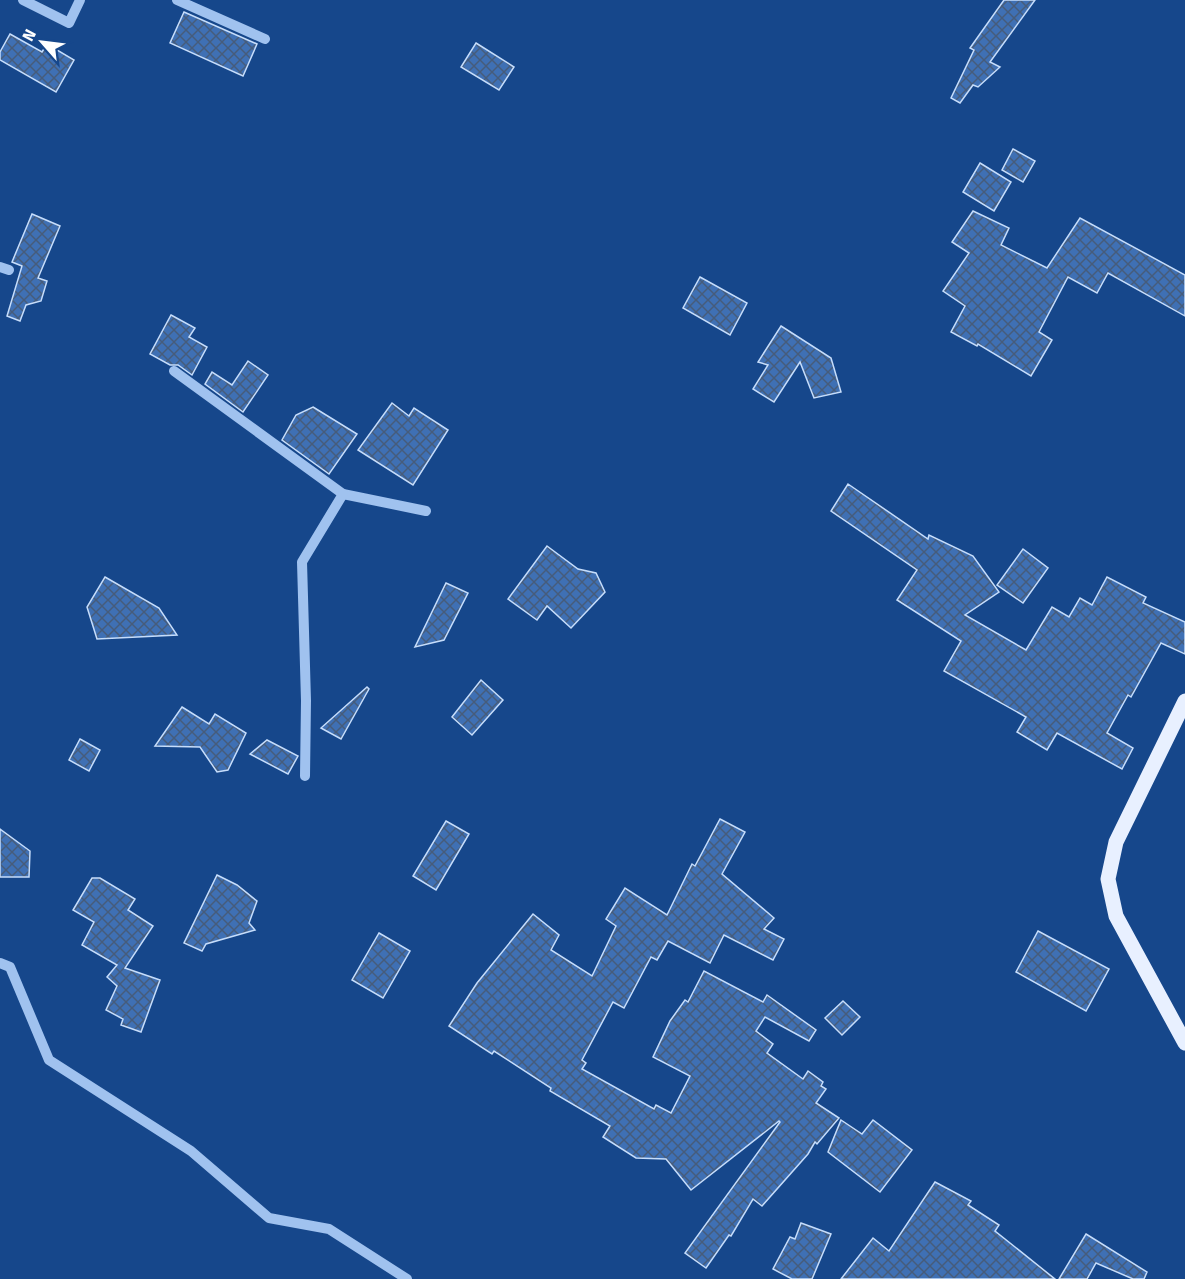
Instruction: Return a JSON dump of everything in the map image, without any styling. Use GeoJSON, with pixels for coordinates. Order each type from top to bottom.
{"type":"FeatureCollection","features":[{"type":"Feature","properties":{"kind":"main road"},"geometry":{"type":"LineString","coordinates":[[1185,701],[1116,842],[1108,879],[1116,916],[1185,1043]]}},
{"type":"Feature","properties":{"kind":"street"},"geometry":{"type":"LineString","coordinates":[[23,0],[69,22],[80,0]]}},
{"type":"Feature","properties":{"kind":"street"},"geometry":{"type":"LineString","coordinates":[[177,0],[265,39]]}},
{"type":"Feature","properties":{"kind":"street"},"geometry":{"type":"LineString","coordinates":[[174,370],[343,494],[426,511]]}},
{"type":"Feature","properties":{"kind":"street"},"geometry":{"type":"LineString","coordinates":[[305,776],[306,701],[302,562],[343,494]]}},
{"type":"Feature","properties":{"kind":"street"},"geometry":{"type":"LineString","coordinates":[[0,963],[10,967],[49,1060],[191,1151],[269,1218],[329,1229],[407,1279]]}},
{"type":"Feature","properties":{"kind":"building"},"geometry":{"type":"Polygon","coordinates":[[[1004,0],[1035,0],[990,62],[1000,67],[978,87],[973,85],[960,103],[951,98],[974,50],[970,48],[1004,0]]]}},
{"type":"Feature","properties":{"kind":"building"},"geometry":{"type":"Polygon","coordinates":[[[184,12],[257,44],[243,76],[170,43],[184,12]]]}},
{"type":"Feature","properties":{"kind":"building"},"geometry":{"type":"Polygon","coordinates":[[[10,34],[42,52],[47,44],[74,60],[56,92],[0,60],[0,52],[10,34]]]}},
{"type":"Feature","properties":{"kind":"building"},"geometry":{"type":"Polygon","coordinates":[[[476,43],[514,67],[499,90],[461,67],[476,43]]]}},
{"type":"Feature","properties":{"kind":"building"},"geometry":{"type":"Polygon","coordinates":[[[1013,149],[1035,161],[1023,182],[1002,170],[1013,149]]]}},
{"type":"Feature","properties":{"kind":"building"},"geometry":{"type":"Polygon","coordinates":[[[980,163],[1011,182],[994,211],[963,192],[980,163]]]}},
{"type":"Feature","properties":{"kind":"building"},"geometry":{"type":"Polygon","coordinates":[[[973,211],[1009,228],[1001,245],[1047,268],[1080,218],[1185,275],[1185,316],[1108,273],[1097,293],[1068,277],[1039,332],[1052,340],[1031,376],[978,344],[977,346],[951,332],[965,306],[943,291],[969,253],[952,242],[973,211]]]}},
{"type":"Feature","properties":{"kind":"building"},"geometry":{"type":"Polygon","coordinates":[[[32,214],[60,226],[38,278],[47,281],[41,301],[26,305],[20,321],[7,316],[22,266],[12,262],[32,214]]]}},
{"type":"Feature","properties":{"kind":"building"},"geometry":{"type":"Polygon","coordinates":[[[700,277],[747,303],[730,335],[683,308],[700,277]]]}},
{"type":"Feature","properties":{"kind":"building"},"geometry":{"type":"Polygon","coordinates":[[[171,315],[195,328],[189,337],[207,347],[192,375],[178,365],[170,365],[150,354],[171,315]]]}},
{"type":"Feature","properties":{"kind":"building"},"geometry":{"type":"Polygon","coordinates":[[[781,326],[831,358],[841,392],[814,398],[800,362],[774,402],[753,389],[768,365],[758,362],[781,326]]]}},
{"type":"Feature","properties":{"kind":"building"},"geometry":{"type":"Polygon","coordinates":[[[248,361],[268,375],[243,412],[205,384],[212,372],[232,385],[248,361]]]}},
{"type":"Feature","properties":{"kind":"building"},"geometry":{"type":"Polygon","coordinates":[[[392,403],[409,416],[414,408],[448,430],[413,485],[358,450],[392,403]]]}},
{"type":"Feature","properties":{"kind":"building"},"geometry":{"type":"Polygon","coordinates":[[[313,407],[357,434],[329,474],[282,440],[296,415],[313,407]]]}},
{"type":"Feature","properties":{"kind":"building"},"geometry":{"type":"Polygon","coordinates":[[[848,484],[928,539],[929,535],[973,556],[999,592],[965,615],[1026,650],[1052,607],[1069,617],[1080,598],[1092,605],[1107,577],[1146,597],[1143,603],[1185,622],[1185,654],[1161,643],[1131,697],[1128,695],[1107,733],[1133,748],[1122,769],[1057,733],[1047,750],[1017,732],[1026,717],[944,671],[961,641],[897,600],[917,570],[831,511],[848,484]]]}},
{"type":"Feature","properties":{"kind":"building"},"geometry":{"type":"Polygon","coordinates":[[[547,546],[578,569],[596,573],[605,592],[571,628],[547,606],[537,620],[508,599],[547,546]]]}},
{"type":"Feature","properties":{"kind":"building"},"geometry":{"type":"Polygon","coordinates":[[[1023,549],[1048,568],[1023,603],[997,585],[1023,549]]]}},
{"type":"Feature","properties":{"kind":"building"},"geometry":{"type":"Polygon","coordinates":[[[105,577],[159,608],[177,635],[97,639],[87,607],[105,577]]]}},
{"type":"Feature","properties":{"kind":"building"},"geometry":{"type":"Polygon","coordinates":[[[446,583],[468,593],[444,640],[415,647],[446,583]]]}},
{"type":"Feature","properties":{"kind":"building"},"geometry":{"type":"Polygon","coordinates":[[[481,680],[503,700],[472,735],[452,717],[481,680]]]}},
{"type":"Feature","properties":{"kind":"building"},"geometry":{"type":"Polygon","coordinates":[[[367,687],[369,689],[341,739],[321,728],[367,687]]]}},
{"type":"Feature","properties":{"kind":"building"},"geometry":{"type":"Polygon","coordinates":[[[182,707],[209,724],[215,714],[246,733],[228,770],[217,772],[200,747],[155,746],[182,707]]]}},
{"type":"Feature","properties":{"kind":"building"},"geometry":{"type":"Polygon","coordinates":[[[80,739],[100,750],[89,771],[69,760],[80,739]]]}},
{"type":"Feature","properties":{"kind":"building"},"geometry":{"type":"Polygon","coordinates":[[[267,740],[298,756],[288,774],[250,754],[267,740]]]}},
{"type":"Feature","properties":{"kind":"building"},"geometry":{"type":"Polygon","coordinates":[[[720,819],[745,832],[722,874],[774,918],[764,929],[784,939],[773,960],[724,935],[710,963],[668,941],[657,960],[651,957],[624,1008],[613,1002],[582,1060],[586,1063],[582,1069],[654,1109],[656,1105],[671,1113],[690,1076],[653,1057],[670,1021],[685,1000],[688,1002],[704,971],[763,1002],[767,995],[816,1030],[809,1041],[765,1017],[756,1031],[773,1044],[767,1053],[803,1079],[808,1071],[823,1082],[821,1086],[826,1089],[816,1103],[839,1118],[817,1144],[815,1142],[808,1154],[762,1206],[753,1199],[731,1236],[729,1235],[706,1268],[685,1253],[779,1121],[691,1190],[666,1159],[636,1158],[603,1137],[610,1126],[550,1091],[551,1088],[494,1051],[492,1054],[449,1026],[477,983],[533,914],[559,935],[551,950],[592,976],[616,926],[606,919],[625,888],[667,915],[692,864],[695,866],[720,819]]]}},
{"type":"Feature","properties":{"kind":"building"},"geometry":{"type":"Polygon","coordinates":[[[446,821],[469,834],[436,890],[413,876],[446,821]]]}},
{"type":"Feature","properties":{"kind":"building"},"geometry":{"type":"Polygon","coordinates":[[[0,829],[30,851],[29,877],[0,877],[0,829]]]}},
{"type":"Feature","properties":{"kind":"building"},"geometry":{"type":"Polygon","coordinates":[[[217,875],[237,885],[257,901],[249,923],[255,930],[206,944],[202,951],[184,943],[217,875]]]}},
{"type":"Feature","properties":{"kind":"building"},"geometry":{"type":"Polygon","coordinates":[[[92,878],[100,878],[135,899],[128,910],[153,926],[125,968],[160,980],[141,1032],[121,1025],[123,1019],[106,1010],[117,986],[107,977],[117,965],[82,945],[94,922],[73,910],[92,878]]]}},
{"type":"Feature","properties":{"kind":"building"},"geometry":{"type":"Polygon","coordinates":[[[1038,931],[1109,969],[1086,1011],[1016,972],[1038,931]]]}},
{"type":"Feature","properties":{"kind":"building"},"geometry":{"type":"Polygon","coordinates":[[[379,933],[410,951],[383,998],[352,980],[379,933]]]}},
{"type":"Feature","properties":{"kind":"building"},"geometry":{"type":"Polygon","coordinates":[[[843,1001],[860,1017],[842,1035],[825,1018],[843,1001]]]}},
{"type":"Feature","properties":{"kind":"building"},"geometry":{"type":"Polygon","coordinates":[[[841,1120],[862,1134],[873,1120],[912,1150],[880,1192],[828,1152],[841,1120]]]}},
{"type":"Feature","properties":{"kind":"building"},"geometry":{"type":"Polygon","coordinates":[[[935,1182],[971,1201],[968,1205],[999,1225],[995,1231],[1055,1279],[841,1279],[873,1238],[889,1251],[935,1182]]]}},
{"type":"Feature","properties":{"kind":"building"},"geometry":{"type":"Polygon","coordinates":[[[801,1223],[831,1234],[812,1279],[792,1279],[773,1269],[790,1237],[795,1239],[801,1223]]]}},
{"type":"Feature","properties":{"kind":"building"},"geometry":{"type":"Polygon","coordinates":[[[1086,1234],[1147,1272],[1144,1279],[1133,1279],[1096,1263],[1087,1279],[1059,1279],[1086,1234]]]}}]}
